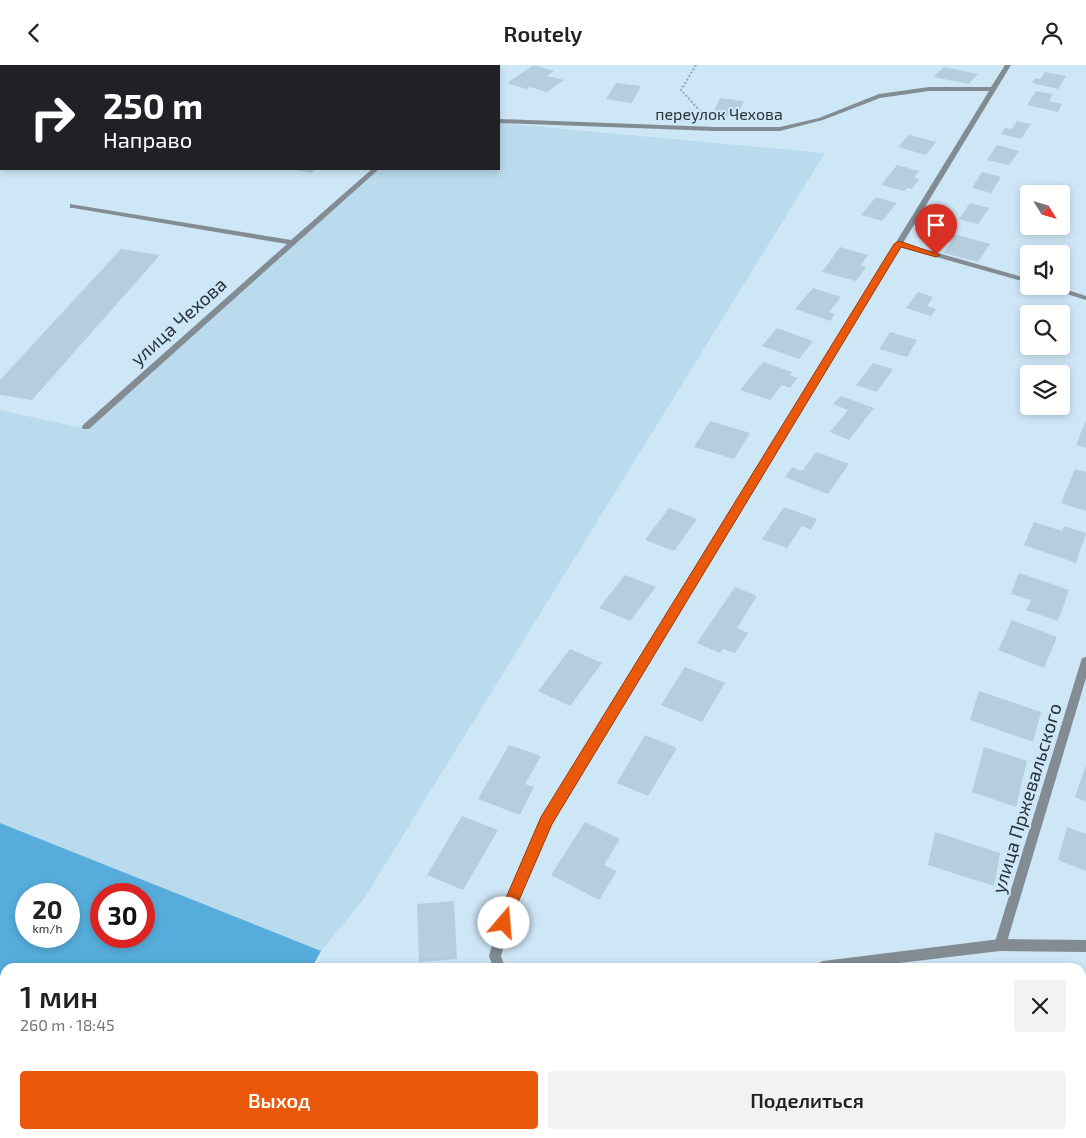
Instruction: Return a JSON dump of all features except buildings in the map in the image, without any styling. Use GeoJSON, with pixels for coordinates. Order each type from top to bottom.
{"type":"FeatureCollection","features":[{"type":"Feature","properties":{"kind":"street"},"geometry":{"type":"LineString","coordinates":[[498,963],[495,956],[509,907],[546,821],[1008,65]]}},
{"type":"Feature","properties":{"kind":"street","name":"переулок Чехова"},"geometry":{"type":"LineString","coordinates":[[500,121],[716,129],[780,129],[821,119],[879,96],[929,89],[993,89]]}},
{"type":"Feature","properties":{"kind":"street","name":"улица Чехова"},"geometry":{"type":"LineString","coordinates":[[86,427],[375,170]]}},
{"type":"Feature","properties":{"kind":"street"},"geometry":{"type":"LineString","coordinates":[[72,206],[293,243]]}},
{"type":"Feature","properties":{"kind":"street"},"geometry":{"type":"LineString","coordinates":[[899,244],[1020,278]]}},
{"type":"Feature","properties":{"kind":"street"},"geometry":{"type":"LineString","coordinates":[[1070,293],[1086,298]]}},
{"type":"Feature","properties":{"kind":"street","name":"улица Пржевальского"},"geometry":{"type":"LineString","coordinates":[[1000,945],[1086,661]]}},
{"type":"Feature","properties":{"kind":"street"},"geometry":{"type":"LineString","coordinates":[[855,963],[1000,945],[1086,946]]}},
{"type":"Feature","properties":{"kind":"path"},"geometry":{"type":"LineString","coordinates":[[696,65],[681,90],[716,129]]}},
{"type":"Feature","properties":{"kind":"shaded area"},"geometry":{"type":"Polygon","coordinates":[[[500,123],[825,153],[363,900],[321,951],[155,885],[155,883],[150,883],[0,823],[0,410],[72,426],[86,427],[375,170],[500,170],[500,123]]]}},
{"type":"Feature","properties":{"kind":"shaded area"},"geometry":{"type":"Polygon","coordinates":[[[0,823],[150,883],[90,883],[90,948],[155,948],[155,885],[321,951],[314,963],[0,963],[0,823]]]}},
{"type":"Feature","properties":{"kind":"route"},"geometry":{"type":"LineString","coordinates":[[504,923],[546,821],[899,244],[936,255]]}}]}
